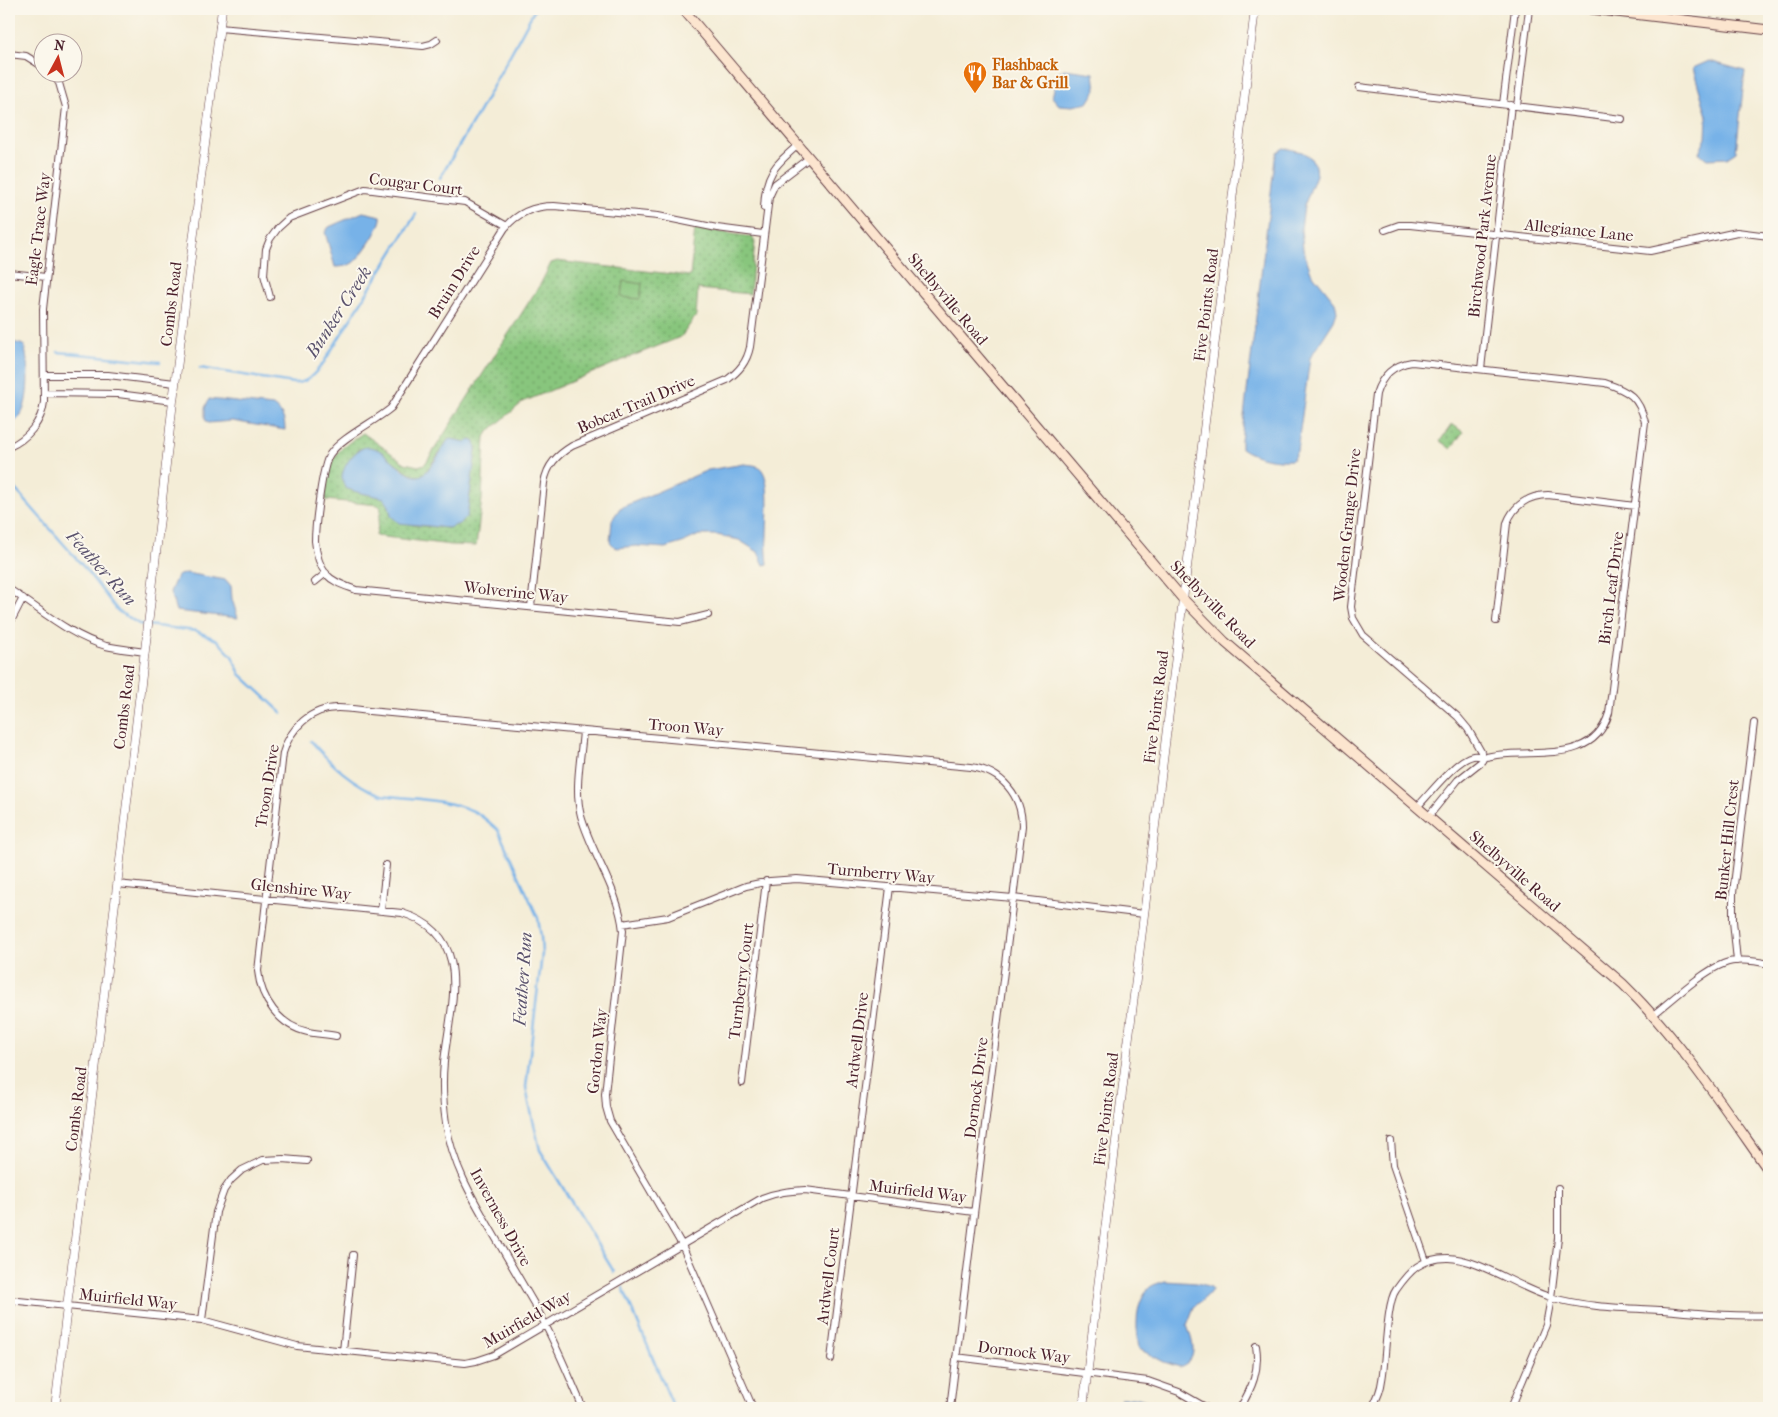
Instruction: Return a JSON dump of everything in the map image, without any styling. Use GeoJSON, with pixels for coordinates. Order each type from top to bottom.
{"type":"FeatureCollection","features":[{"type":"Feature","properties":{"kind":"main road","name":"Shelbyville Road"},"geometry":{"type":"LineString","coordinates":[[683,9],[1183,598],[1225,642],[1611,974],[1653,1015],[1692,1062],[1769,1171]]}},
{"type":"Feature","properties":{"kind":"main road"},"geometry":{"type":"LineString","coordinates":[[1591,9],[1769,30]]}},
{"type":"Feature","properties":{"kind":"street","name":"Combs Road"},"geometry":{"type":"LineString","coordinates":[[55,1408],[175,383],[222,9]]}},
{"type":"Feature","properties":{"kind":"street","name":"Five Points Road"},"geometry":{"type":"LineString","coordinates":[[1083,1408],[1255,9]]}},
{"type":"Feature","properties":{"kind":"street"},"geometry":{"type":"LineString","coordinates":[[1503,104],[1515,9]]}},
{"type":"Feature","properties":{"kind":"street","name":"Birchwood Park Avenue"},"geometry":{"type":"LineString","coordinates":[[1481,369],[1495,234],[1529,9]]}},
{"type":"Feature","properties":{"kind":"street"},"geometry":{"type":"LineString","coordinates":[[219,28],[423,46],[428,46],[437,40]]}},
{"type":"Feature","properties":{"kind":"street"},"geometry":{"type":"LineString","coordinates":[[9,54],[26,56],[32,60]]}},
{"type":"Feature","properties":{"kind":"street","name":"Eagle Trace Way"},"geometry":{"type":"LineString","coordinates":[[9,447],[23,439],[34,428],[43,410],[42,314],[66,107],[58,82]]}},
{"type":"Feature","properties":{"kind":"street"},"geometry":{"type":"LineString","coordinates":[[1359,87],[1622,119]]}},
{"type":"Feature","properties":{"kind":"street","name":"Bobcat Trail Drive"},"geometry":{"type":"LineString","coordinates":[[763,234],[764,191],[768,178],[782,159],[798,145]]}},
{"type":"Feature","properties":{"kind":"street","name":"Bobcat Trail Drive"},"geometry":{"type":"LineString","coordinates":[[531,607],[544,483],[550,464],[561,452],[572,446],[727,380],[740,369],[746,360],[750,347],[769,197],[775,184],[809,158]]}},
{"type":"Feature","properties":{"kind":"street","name":"Cougar Court"},"geometry":{"type":"LineString","coordinates":[[270,297],[264,275],[266,249],[278,228],[289,218],[365,189],[465,202],[507,226]]}},
{"type":"Feature","properties":{"kind":"street","name":"Bruin Drive"},"geometry":{"type":"LineString","coordinates":[[326,573],[317,556],[315,540],[324,468],[329,455],[338,445],[391,408],[507,226],[514,218],[528,209],[540,206],[554,206],[658,216],[717,228],[763,234]]}},
{"type":"Feature","properties":{"kind":"street","name":"Allegiance Lane"},"geometry":{"type":"LineString","coordinates":[[1385,230],[1405,225],[1650,251],[1737,232],[1769,236]]}},
{"type":"Feature","properties":{"kind":"street"},"geometry":{"type":"LineString","coordinates":[[9,273],[46,277]]}},
{"type":"Feature","properties":{"kind":"street","name":"Wooden Grange Drive"},"geometry":{"type":"LineString","coordinates":[[1481,369],[1412,362],[1392,369],[1381,381],[1376,394],[1351,607],[1353,618],[1363,635],[1458,717],[1468,729],[1483,759]]}},
{"type":"Feature","properties":{"kind":"street","name":"Birch Leaf Drive"},"geometry":{"type":"LineString","coordinates":[[1417,807],[1463,760],[1473,756],[1483,759],[1508,754],[1556,753],[1577,748],[1598,732],[1609,713],[1645,422],[1641,409],[1631,394],[1605,383],[1481,369]]}},
{"type":"Feature","properties":{"kind":"street"},"geometry":{"type":"LineString","coordinates":[[44,375],[108,375],[175,383]]}},
{"type":"Feature","properties":{"kind":"street"},"geometry":{"type":"LineString","coordinates":[[44,393],[118,394],[173,401]]}},
{"type":"Feature","properties":{"kind":"street"},"geometry":{"type":"LineString","coordinates":[[1496,621],[1507,523],[1519,505],[1534,497],[1548,495],[1635,506]]}},
{"type":"Feature","properties":{"kind":"street"},"geometry":{"type":"LineString","coordinates":[[315,582],[326,573]]}},
{"type":"Feature","properties":{"kind":"street","name":"Wolverine Way"},"geometry":{"type":"LineString","coordinates":[[326,573],[339,584],[356,590],[680,622],[708,615]]}},
{"type":"Feature","properties":{"kind":"street"},"geometry":{"type":"LineString","coordinates":[[9,589],[69,629],[90,640],[113,647],[145,652]]}},
{"type":"Feature","properties":{"kind":"street"},"geometry":{"type":"LineString","coordinates":[[9,625],[23,598]]}},
{"type":"Feature","properties":{"kind":"street","name":"Troon Drive"},"geometry":{"type":"LineString","coordinates":[[336,1036],[308,1032],[290,1025],[273,1010],[265,997],[260,983],[258,967],[283,757],[289,738],[295,728],[308,717],[323,710],[339,708],[369,711]]}},
{"type":"Feature","properties":{"kind":"street","name":"Troon Way"},"geometry":{"type":"LineString","coordinates":[[369,711],[974,767],[999,777]]}},
{"type":"Feature","properties":{"kind":"street","name":"Bunker Hill Crest"},"geometry":{"type":"LineString","coordinates":[[1737,961],[1733,922],[1733,892],[1754,722]]}},
{"type":"Feature","properties":{"kind":"street","name":"Gordon Way"},"geometry":{"type":"LineString","coordinates":[[583,731],[578,794],[581,814],[618,906],[623,940],[605,1094],[606,1107],[610,1121],[682,1244],[753,1408]]}},
{"type":"Feature","properties":{"kind":"street"},"geometry":{"type":"LineString","coordinates":[[1428,817],[1458,780],[1483,759]]}},
{"type":"Feature","properties":{"kind":"street","name":"Dornock Drive"},"geometry":{"type":"LineString","coordinates":[[950,1408],[1022,826],[1016,797],[999,777]]}},
{"type":"Feature","properties":{"kind":"street"},"geometry":{"type":"LineString","coordinates":[[381,911],[386,864]]}},
{"type":"Feature","properties":{"kind":"street","name":"Turnberry Way"},"geometry":{"type":"LineString","coordinates":[[622,924],[668,917],[733,891],[766,881],[797,879],[1013,898],[1144,914]]}},
{"type":"Feature","properties":{"kind":"street","name":"Turnberry Court"},"geometry":{"type":"LineString","coordinates":[[742,1083],[766,881]]}},
{"type":"Feature","properties":{"kind":"street","name":"Glenshire Way"},"geometry":{"type":"LineString","coordinates":[[117,884],[381,911],[410,916],[431,928],[444,943],[451,957],[453,968]]}},
{"type":"Feature","properties":{"kind":"street","name":"Ardwell Drive"},"geometry":{"type":"LineString","coordinates":[[852,1196],[890,887]]}},
{"type":"Feature","properties":{"kind":"street"},"geometry":{"type":"LineString","coordinates":[[1653,1015],[1714,967],[1737,961],[1769,964]]}},
{"type":"Feature","properties":{"kind":"street","name":"Inverness Drive"},"geometry":{"type":"LineString","coordinates":[[453,968],[454,987],[443,1081],[444,1113],[450,1144],[469,1192],[545,1324],[583,1408]]}},
{"type":"Feature","properties":{"kind":"street"},"geometry":{"type":"LineString","coordinates":[[1390,1141],[1393,1165],[1426,1261]]}},
{"type":"Feature","properties":{"kind":"street"},"geometry":{"type":"LineString","coordinates":[[202,1320],[216,1212],[224,1190],[242,1170],[264,1160],[283,1158],[307,1161]]}},
{"type":"Feature","properties":{"kind":"street"},"geometry":{"type":"LineString","coordinates":[[1511,1408],[1546,1325],[1558,1238],[1558,1188]]}},
{"type":"Feature","properties":{"kind":"street","name":"Muirfield Way"},"geometry":{"type":"LineString","coordinates":[[9,1300],[202,1320],[290,1345],[457,1363],[472,1362],[494,1354],[762,1198],[773,1194],[797,1190],[974,1212]]}},
{"type":"Feature","properties":{"kind":"street","name":"Ardwell Court"},"geometry":{"type":"LineString","coordinates":[[831,1359],[852,1196]]}},
{"type":"Feature","properties":{"kind":"street"},"geometry":{"type":"LineString","coordinates":[[343,1351],[353,1255]]}},
{"type":"Feature","properties":{"kind":"street"},"geometry":{"type":"LineString","coordinates":[[1372,1408],[1379,1394],[1383,1379],[1390,1312],[1394,1293],[1412,1269],[1426,1261],[1461,1258],[1528,1290],[1551,1298],[1577,1303],[1620,1308],[1743,1316],[1769,1315]]}},
{"type":"Feature","properties":{"kind":"street"},"geometry":{"type":"LineString","coordinates":[[1240,1408],[1250,1392],[1255,1378],[1258,1360],[1256,1346]]}},
{"type":"Feature","properties":{"kind":"street","name":"Dornock Way"},"geometry":{"type":"LineString","coordinates":[[956,1357],[1159,1384],[1179,1392],[1207,1408]]}},
{"type":"Feature","properties":{"kind":"green space"},"geometry":{"type":"Polygon","coordinates":[[[695,228],[752,237],[755,242],[750,294],[698,289],[696,316],[681,337],[523,402],[488,432],[485,437],[482,499],[476,546],[376,536],[381,508],[378,505],[325,500],[328,476],[333,460],[344,447],[363,433],[405,463],[418,466],[425,464],[541,283],[551,263],[557,261],[690,276],[695,228]],[[448,440],[426,472],[420,476],[413,475],[376,449],[359,449],[347,464],[357,492],[384,498],[389,506],[391,516],[413,525],[448,528],[459,524],[467,516],[476,450],[475,442],[471,440],[466,442],[448,440]]]}},
{"type":"Feature","properties":{"kind":"green space"},"geometry":{"type":"Polygon","coordinates":[[[623,281],[642,284],[640,299],[621,297],[623,281]]]}},
{"type":"Feature","properties":{"kind":"green space"},"geometry":{"type":"Polygon","coordinates":[[[1452,424],[1463,432],[1451,449],[1440,441],[1452,424]]]}},
{"type":"Feature","properties":{"kind":"water"},"geometry":{"type":"Polygon","coordinates":[[[1709,61],[1745,71],[1736,152],[1727,158],[1707,159],[1699,153],[1706,138],[1707,116],[1693,68],[1709,61]]]}},
{"type":"Feature","properties":{"kind":"water"},"geometry":{"type":"Polygon","coordinates":[[[1064,69],[1094,73],[1096,90],[1088,103],[1073,106],[1059,105],[1052,97],[1058,73],[1064,69]]]}},
{"type":"Feature","properties":{"kind":"water"},"geometry":{"type":"Polygon","coordinates":[[[1284,148],[1302,152],[1310,157],[1315,166],[1316,175],[1304,206],[1301,229],[1303,249],[1311,272],[1335,302],[1337,312],[1334,321],[1310,358],[1297,451],[1292,460],[1259,456],[1241,448],[1275,159],[1277,152],[1284,148]]]}},
{"type":"Feature","properties":{"kind":"water"},"geometry":{"type":"Polygon","coordinates":[[[363,212],[381,216],[379,226],[355,261],[346,266],[335,267],[325,232],[329,227],[363,212]]]}},
{"type":"Feature","properties":{"kind":"water"},"geometry":{"type":"Polygon","coordinates":[[[9,341],[24,345],[28,383],[22,412],[18,419],[9,426],[9,341]]]}},
{"type":"Feature","properties":{"kind":"water"},"geometry":{"type":"Polygon","coordinates":[[[209,399],[273,406],[282,416],[285,430],[232,421],[208,423],[205,419],[205,408],[209,399]]]}},
{"type":"Feature","properties":{"kind":"water"},"geometry":{"type":"Polygon","coordinates":[[[448,440],[466,442],[471,440],[475,442],[476,450],[467,516],[459,524],[448,528],[399,523],[391,516],[389,506],[384,498],[345,488],[342,478],[345,467],[355,453],[364,448],[369,447],[382,452],[407,472],[419,476],[427,471],[448,440]]]}},
{"type":"Feature","properties":{"kind":"water"},"geometry":{"type":"Polygon","coordinates":[[[744,464],[754,465],[762,470],[767,483],[768,564],[764,565],[758,552],[739,540],[717,535],[699,535],[665,548],[636,546],[616,548],[610,542],[612,520],[620,508],[708,470],[744,464]]]}},
{"type":"Feature","properties":{"kind":"water"},"geometry":{"type":"Polygon","coordinates":[[[186,573],[226,580],[231,586],[232,599],[238,618],[176,611],[170,592],[177,576],[186,573]]]}},
{"type":"Feature","properties":{"kind":"water"},"geometry":{"type":"Polygon","coordinates":[[[1165,1281],[1197,1283],[1211,1287],[1212,1290],[1194,1307],[1187,1325],[1193,1352],[1189,1361],[1180,1367],[1164,1362],[1139,1349],[1137,1316],[1141,1300],[1150,1287],[1165,1281]]]}},
{"type":"Feature","properties":{"kind":"water"},"geometry":{"type":"Polygon","coordinates":[[[1121,1398],[1139,1398],[1170,1408],[1119,1408],[1121,1398]]]}},
{"type":"Feature","properties":{"kind":"waterway","name":"Bunker Creek"},"geometry":{"type":"LineString","coordinates":[[440,178],[480,110],[535,9]]}},
{"type":"Feature","properties":{"kind":"waterway","name":"Bunker Creek"},"geometry":{"type":"LineString","coordinates":[[200,368],[293,383],[307,380],[324,362],[416,214]]}},
{"type":"Feature","properties":{"kind":"waterway","name":"Bunker Creek"},"geometry":{"type":"LineString","coordinates":[[58,352],[160,362]]}},
{"type":"Feature","properties":{"kind":"waterway","name":"Feather Run"},"geometry":{"type":"LineString","coordinates":[[9,482],[83,566],[118,611],[139,624],[196,631],[217,640],[232,656],[240,674],[282,713]]}},
{"type":"Feature","properties":{"kind":"waterway","name":"Feather Run"},"geometry":{"type":"LineString","coordinates":[[311,741],[343,773],[371,791],[382,795],[441,802],[463,807],[480,815],[498,830],[538,918],[541,937],[542,954],[526,1087],[540,1150],[614,1272]]}},
{"type":"Feature","properties":{"kind":"waterway","name":"Feather Run"},"geometry":{"type":"LineString","coordinates":[[623,1288],[674,1408]]}},
{"type":"Feature","properties":{"kind":"place","name":"Flashback Bar & Grill"},"geometry":{"type":"Point","coordinates":[975,94]}}]}
